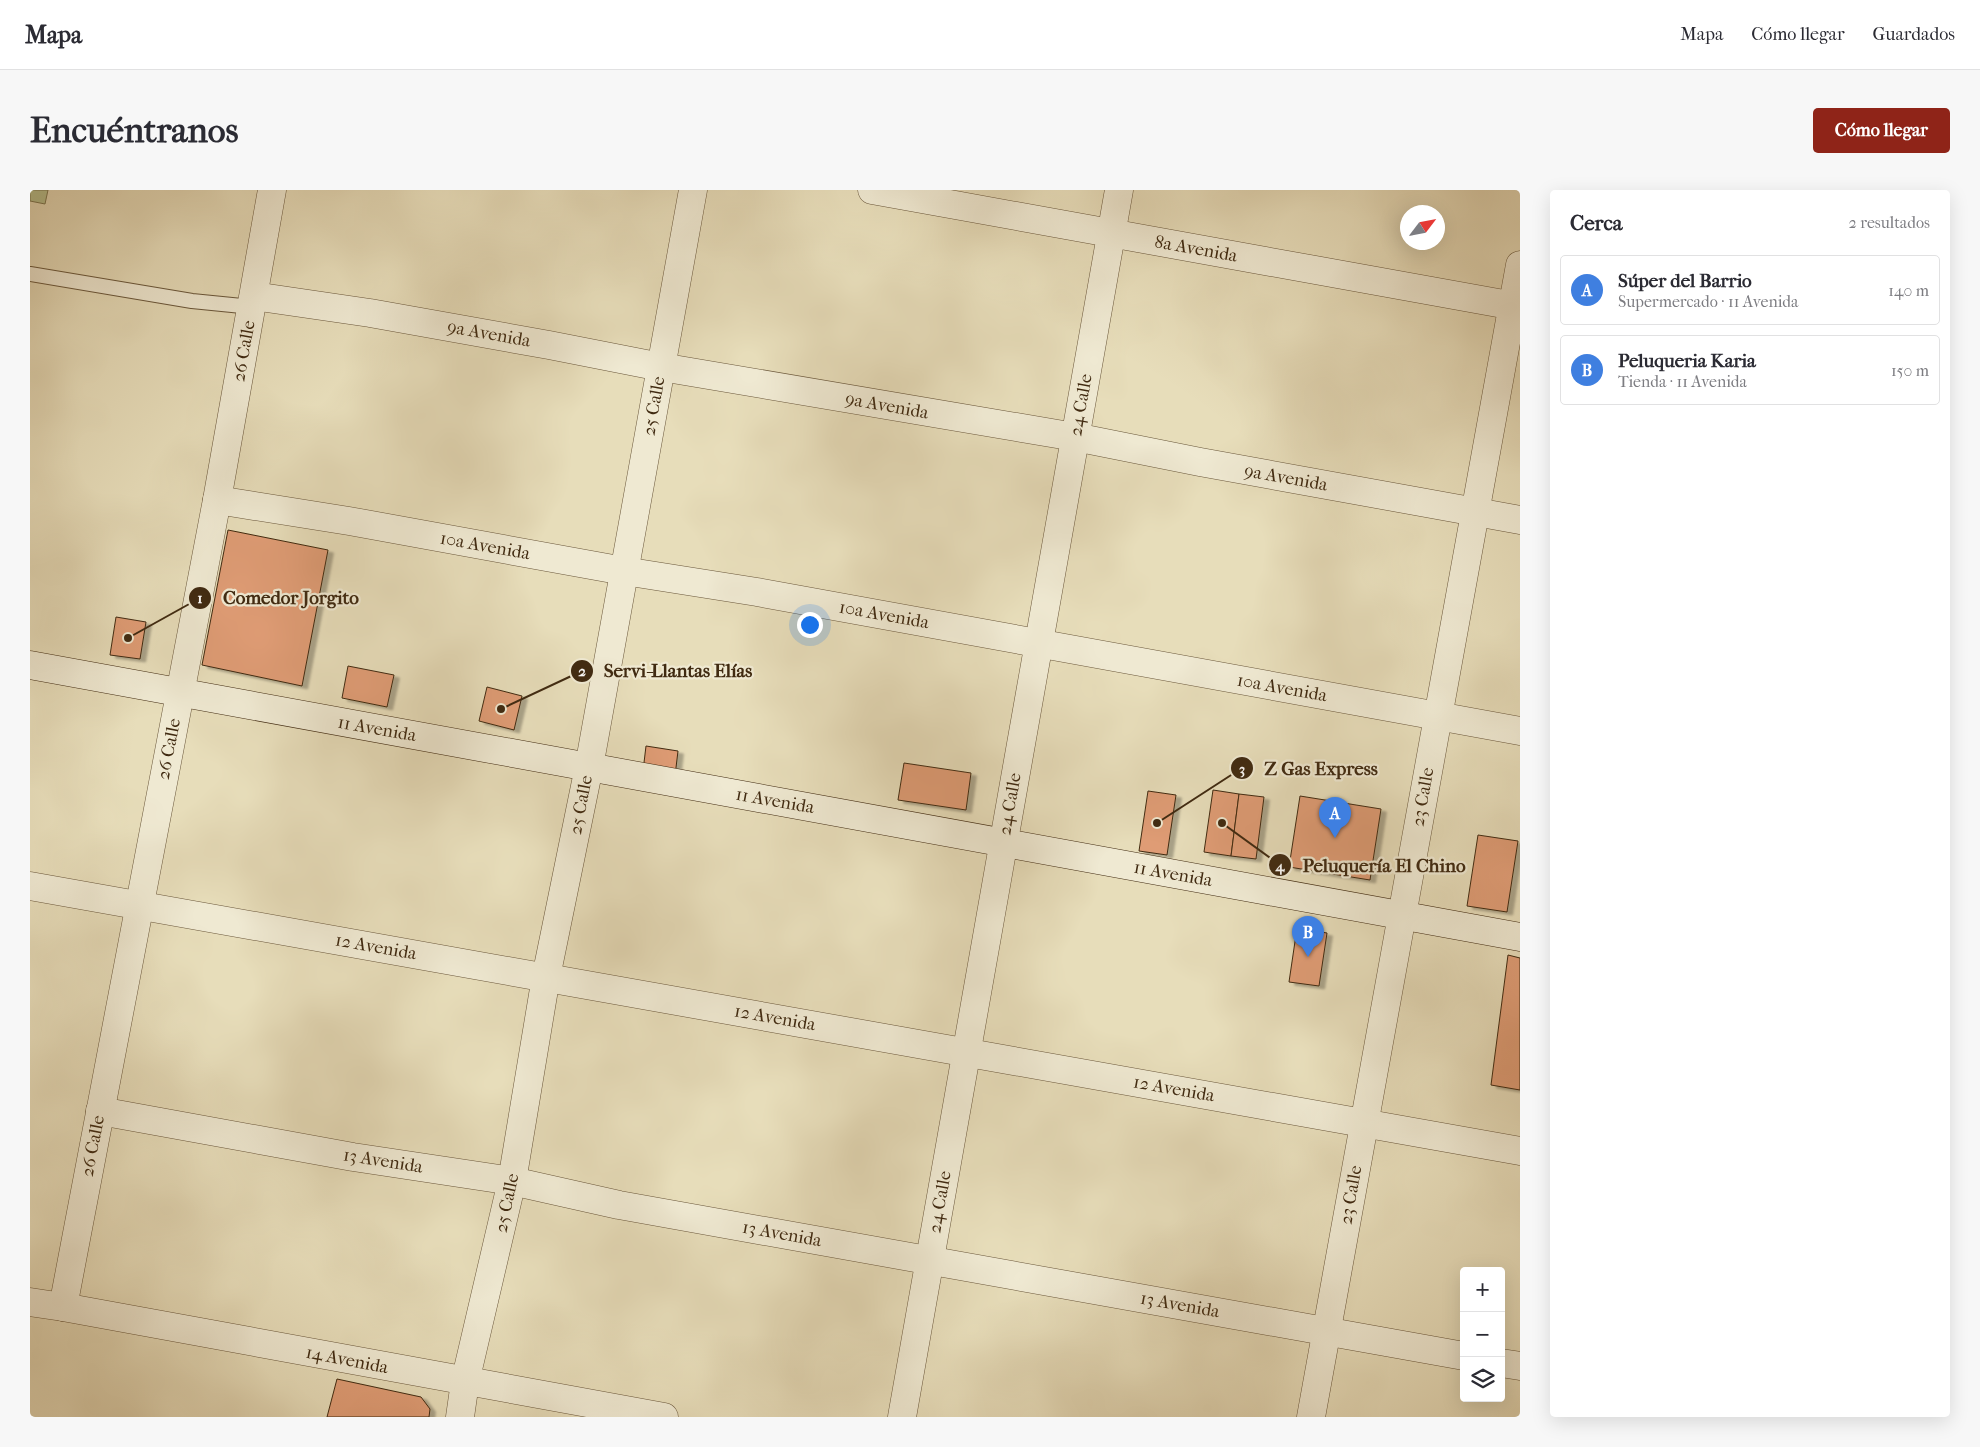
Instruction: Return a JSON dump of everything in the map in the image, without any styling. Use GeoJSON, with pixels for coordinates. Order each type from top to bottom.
{"type":"FeatureCollection","features":[{"type":"Feature","properties":{"kind":"street","name":"26 Calle"},"geometry":{"type":"LineString","coordinates":[[63,1306],[217,500],[272,190]]}},
{"type":"Feature","properties":{"kind":"street","name":"25 Calle"},"geometry":{"type":"LineString","coordinates":[[460,1417],[465,1382],[512,1182],[546,977],[589,767],[693,190]]}},
{"type":"Feature","properties":{"kind":"street","name":"8a Avenida"},"geometry":{"type":"LineString","coordinates":[[872,190],[1516,307]]}},
{"type":"Feature","properties":{"kind":"street","name":"24 Calle"},"geometry":{"type":"LineString","coordinates":[[902,1417],[1119,190]]}},
{"type":"Feature","properties":{"kind":"street","name":"23 Calle"},"geometry":{"type":"LineString","coordinates":[[1311,1417],[1475,512],[1516,307],[1520,265]]}},
{"type":"Feature","properties":{"kind":"street","name":"9a Avenida"},"geometry":{"type":"LineString","coordinates":[[253,302],[370,312],[661,367],[1075,437],[1200,462],[1520,520]]}},
{"type":"Feature","properties":{"kind":"street","name":"10a Avenida"},"geometry":{"type":"LineString","coordinates":[[217,500],[349,521],[624,571],[757,592],[1039,643],[1164,668],[1520,731]]}},
{"type":"Feature","properties":{"kind":"street","name":"11 Avenida"},"geometry":{"type":"LineString","coordinates":[[30,665],[1520,937]]}},
{"type":"Feature","properties":{"kind":"street","name":"12 Avenida"},"geometry":{"type":"LineString","coordinates":[[30,886],[1520,1151]]}},
{"type":"Feature","properties":{"kind":"street","name":"13 Avenida"},"geometry":{"type":"LineString","coordinates":[[100,1111],[353,1157],[512,1182],[619,1205],[1460,1355]]}},
{"type":"Feature","properties":{"kind":"street","name":"14 Avenida"},"geometry":{"type":"LineString","coordinates":[[30,1302],[63,1306],[465,1382],[664,1417]]}},
{"type":"Feature","properties":{"kind":"street"},"geometry":{"type":"LineString","coordinates":[[1505,1364],[1520,1366]]}},
{"type":"Feature","properties":{"kind":"lane"},"geometry":{"type":"LineString","coordinates":[[30,274],[192,301],[253,302]]}},
{"type":"Feature","properties":{"kind":"green space"},"geometry":{"type":"Polygon","coordinates":[[[30,190],[48,190],[45,204],[30,201],[30,190]]]}},
{"type":"Feature","properties":{"kind":"building"},"geometry":{"type":"Polygon","coordinates":[[[228,530],[328,550],[302,686],[202,665],[228,530]]]}},
{"type":"Feature","properties":{"kind":"building"},"geometry":{"type":"Polygon","coordinates":[[[116,617],[146,622],[140,659],[110,655],[116,617]]]}},
{"type":"Feature","properties":{"kind":"building"},"geometry":{"type":"Polygon","coordinates":[[[348,666],[394,675],[387,707],[342,698],[348,666]]]}},
{"type":"Feature","properties":{"kind":"building"},"geometry":{"type":"Polygon","coordinates":[[[487,687],[522,696],[514,730],[479,721],[487,687]]]}},
{"type":"Feature","properties":{"kind":"building"},"geometry":{"type":"Polygon","coordinates":[[[646,746],[678,751],[675,776],[643,771],[646,746]]]}},
{"type":"Feature","properties":{"kind":"building"},"geometry":{"type":"Polygon","coordinates":[[[904,763],[971,773],[966,810],[898,800],[904,763]]]}},
{"type":"Feature","properties":{"kind":"building"},"geometry":{"type":"Polygon","coordinates":[[[1213,790],[1239,794],[1231,856],[1204,852],[1213,790]]]}},
{"type":"Feature","properties":{"kind":"building"},"geometry":{"type":"Polygon","coordinates":[[[1148,791],[1176,795],[1167,855],[1139,851],[1148,791]]]}},
{"type":"Feature","properties":{"kind":"building"},"geometry":{"type":"Polygon","coordinates":[[[1239,794],[1264,797],[1256,859],[1231,856],[1239,794]]]}},
{"type":"Feature","properties":{"kind":"building"},"geometry":{"type":"Polygon","coordinates":[[[1300,796],[1381,809],[1370,880],[1289,867],[1300,796]]]}},
{"type":"Feature","properties":{"kind":"building"},"geometry":{"type":"Polygon","coordinates":[[[1478,835],[1518,841],[1507,912],[1467,906],[1478,835]]]}},
{"type":"Feature","properties":{"kind":"building"},"geometry":{"type":"Polygon","coordinates":[[[1297,928],[1327,933],[1319,986],[1289,982],[1297,928]]]}},
{"type":"Feature","properties":{"kind":"building"},"geometry":{"type":"Polygon","coordinates":[[[1508,955],[1520,958],[1520,1090],[1491,1085],[1508,955]]]}},
{"type":"Feature","properties":{"kind":"building"},"geometry":{"type":"Polygon","coordinates":[[[337,1379],[421,1397],[430,1409],[429,1417],[327,1417],[337,1379]]]}},
{"type":"Feature","properties":{"kind":"place","name":"Comedor Jorgito"},"geometry":{"type":"Point","coordinates":[128,638]}},
{"type":"Feature","properties":{"kind":"place","name":"Servi-Llantas Elías"},"geometry":{"type":"Point","coordinates":[501,709]}},
{"type":"Feature","properties":{"kind":"place","name":"Z Gas Express"},"geometry":{"type":"Point","coordinates":[1157,823]}},
{"type":"Feature","properties":{"kind":"place","name":"Peluquería El Chino"},"geometry":{"type":"Point","coordinates":[1222,823]}},
{"type":"Feature","properties":{"kind":"place","name":"Súper del Barrio"},"geometry":{"type":"Point","coordinates":[1335,838]}},
{"type":"Feature","properties":{"kind":"place","name":"Peluqueria Karia"},"geometry":{"type":"Point","coordinates":[1308,957]}}]}
